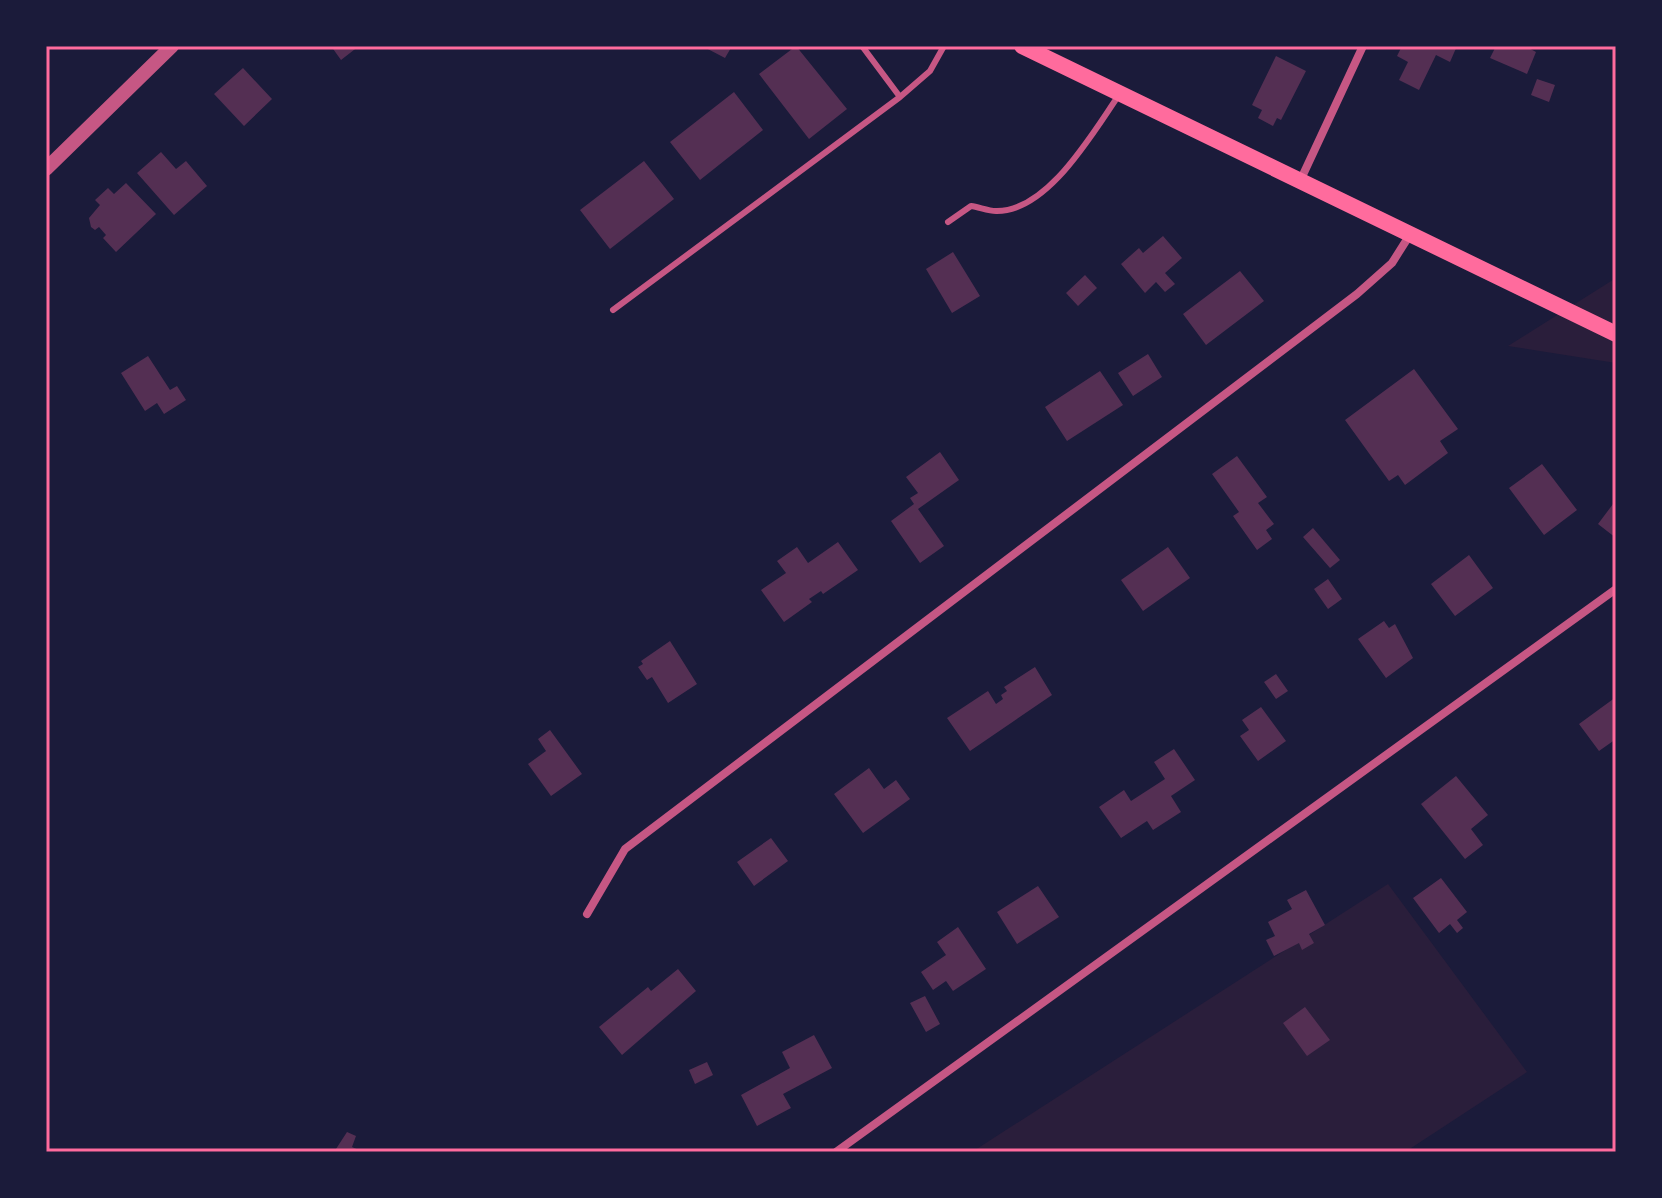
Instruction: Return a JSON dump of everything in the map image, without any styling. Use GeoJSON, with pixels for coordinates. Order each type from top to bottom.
{"type":"FeatureCollection","features":[{"type":"Feature","properties":{"kind":"main road"},"geometry":{"type":"LineString","coordinates":[[1022,46],[1616,334]]}},
{"type":"Feature","properties":{"kind":"street"},"geometry":{"type":"LineString","coordinates":[[46,169],[172,46]]}},
{"type":"Feature","properties":{"kind":"street"},"geometry":{"type":"LineString","coordinates":[[1301,179],[1363,46]]}},
{"type":"Feature","properties":{"kind":"street"},"geometry":{"type":"LineString","coordinates":[[587,914],[625,849],[1357,294],[1392,263],[1412,233]]}},
{"type":"Feature","properties":{"kind":"street"},"geometry":{"type":"LineString","coordinates":[[836,1152],[1616,589]]}},
{"type":"Feature","properties":{"kind":"lane"},"geometry":{"type":"LineString","coordinates":[[862,46],[900,97]]}},
{"type":"Feature","properties":{"kind":"lane"},"geometry":{"type":"LineString","coordinates":[[613,310],[900,97],[930,71],[944,46]]}},
{"type":"Feature","properties":{"kind":"lane"},"geometry":{"type":"LineString","coordinates":[[948,222],[971,206],[996,211],[1038,195],[1077,156],[1121,92]]}},
{"type":"Feature","properties":{"kind":"shaded area"},"geometry":{"type":"Polygon","coordinates":[[[1616,278],[1616,363],[1508,346],[1616,278]]]}},
{"type":"Feature","properties":{"kind":"shaded area"},"geometry":{"type":"Polygon","coordinates":[[[1388,884],[1527,1072],[1405,1152],[972,1152],[1388,884]]]}},
{"type":"Feature","properties":{"kind":"building"},"geometry":{"type":"Polygon","coordinates":[[[331,46],[359,46],[341,60],[331,46]]]}},
{"type":"Feature","properties":{"kind":"building"},"geometry":{"type":"Polygon","coordinates":[[[702,46],[732,46],[725,58],[702,46]]]}},
{"type":"Feature","properties":{"kind":"building"},"geometry":{"type":"Polygon","coordinates":[[[796,46],[847,109],[809,139],[759,74],[796,46]]]}},
{"type":"Feature","properties":{"kind":"building"},"geometry":{"type":"Polygon","coordinates":[[[1402,46],[1457,46],[1450,62],[1436,55],[1419,90],[1399,80],[1408,62],[1397,56],[1402,46]]]}},
{"type":"Feature","properties":{"kind":"building"},"geometry":{"type":"Polygon","coordinates":[[[1496,46],[1525,46],[1536,52],[1527,74],[1490,58],[1496,46]]]}},
{"type":"Feature","properties":{"kind":"building"},"geometry":{"type":"Polygon","coordinates":[[[1276,56],[1306,71],[1281,120],[1277,118],[1273,126],[1258,118],[1262,110],[1252,105],[1276,56]]]}},
{"type":"Feature","properties":{"kind":"building"},"geometry":{"type":"Polygon","coordinates":[[[243,68],[272,99],[244,126],[214,94],[243,68]]]}},
{"type":"Feature","properties":{"kind":"building"},"geometry":{"type":"Polygon","coordinates":[[[1537,79],[1555,85],[1549,102],[1531,95],[1537,79]]]}},
{"type":"Feature","properties":{"kind":"building"},"geometry":{"type":"Polygon","coordinates":[[[734,92],[763,130],[700,180],[670,142],[734,92]]]}},
{"type":"Feature","properties":{"kind":"building"},"geometry":{"type":"Polygon","coordinates":[[[161,152],[176,169],[186,161],[207,186],[174,215],[137,173],[161,152]]]}},
{"type":"Feature","properties":{"kind":"building"},"geometry":{"type":"Polygon","coordinates":[[[644,161],[674,199],[610,249],[580,210],[644,161]]]}},
{"type":"Feature","properties":{"kind":"building"},"geometry":{"type":"Polygon","coordinates":[[[126,183],[156,214],[116,252],[103,238],[106,235],[99,227],[95,230],[91,227],[89,218],[100,205],[95,200],[108,188],[114,194],[126,183]]]}},
{"type":"Feature","properties":{"kind":"building"},"geometry":{"type":"Polygon","coordinates":[[[1163,236],[1182,258],[1165,273],[1175,284],[1165,292],[1156,282],[1145,293],[1121,264],[1139,248],[1143,253],[1163,236]]]}},
{"type":"Feature","properties":{"kind":"building"},"geometry":{"type":"Polygon","coordinates":[[[953,252],[980,296],[952,313],[926,269],[953,252]]]}},
{"type":"Feature","properties":{"kind":"building"},"geometry":{"type":"Polygon","coordinates":[[[1240,271],[1264,301],[1206,345],[1183,314],[1240,271]]]}},
{"type":"Feature","properties":{"kind":"building"},"geometry":{"type":"Polygon","coordinates":[[[1085,275],[1097,288],[1078,306],[1066,293],[1085,275]]]}},
{"type":"Feature","properties":{"kind":"building"},"geometry":{"type":"Polygon","coordinates":[[[1148,354],[1162,377],[1133,396],[1118,373],[1148,354]]]}},
{"type":"Feature","properties":{"kind":"building"},"geometry":{"type":"Polygon","coordinates":[[[148,356],[170,390],[177,386],[186,400],[164,414],[157,403],[145,411],[121,373],[148,356]]]}},
{"type":"Feature","properties":{"kind":"building"},"geometry":{"type":"Polygon","coordinates":[[[1414,369],[1458,429],[1440,441],[1448,453],[1405,485],[1398,475],[1389,481],[1345,420],[1414,369]]]}},
{"type":"Feature","properties":{"kind":"building"},"geometry":{"type":"Polygon","coordinates":[[[1100,371],[1123,405],[1067,441],[1045,407],[1100,371]]]}},
{"type":"Feature","properties":{"kind":"building"},"geometry":{"type":"Polygon","coordinates":[[[940,452],[959,480],[918,509],[944,546],[920,563],[891,521],[914,504],[910,498],[918,493],[906,477],[940,452]]]}},
{"type":"Feature","properties":{"kind":"building"},"geometry":{"type":"Polygon","coordinates":[[[1237,456],[1267,497],[1258,503],[1274,524],[1266,530],[1272,539],[1257,550],[1233,516],[1239,512],[1212,474],[1237,456]]]}},
{"type":"Feature","properties":{"kind":"building"},"geometry":{"type":"Polygon","coordinates":[[[1542,464],[1577,510],[1544,535],[1509,488],[1542,464]]]}},
{"type":"Feature","properties":{"kind":"building"},"geometry":{"type":"Polygon","coordinates":[[[1613,504],[1616,506],[1616,538],[1598,524],[1613,504]]]}},
{"type":"Feature","properties":{"kind":"building"},"geometry":{"type":"Polygon","coordinates":[[[1313,528],[1340,560],[1330,568],[1303,537],[1313,528]]]}},
{"type":"Feature","properties":{"kind":"building"},"geometry":{"type":"Polygon","coordinates":[[[838,542],[858,570],[823,594],[821,591],[809,599],[812,602],[784,622],[761,590],[786,573],[777,561],[797,547],[808,563],[838,542]]]}},
{"type":"Feature","properties":{"kind":"building"},"geometry":{"type":"Polygon","coordinates":[[[1168,547],[1190,578],[1143,611],[1121,580],[1168,547]]]}},
{"type":"Feature","properties":{"kind":"building"},"geometry":{"type":"Polygon","coordinates":[[[1469,555],[1493,588],[1455,616],[1431,584],[1469,555]]]}},
{"type":"Feature","properties":{"kind":"building"},"geometry":{"type":"Polygon","coordinates":[[[1328,579],[1342,599],[1328,609],[1314,589],[1328,579]]]}},
{"type":"Feature","properties":{"kind":"building"},"geometry":{"type":"Polygon","coordinates":[[[1384,621],[1389,628],[1395,624],[1413,658],[1386,678],[1358,639],[1384,621]]]}},
{"type":"Feature","properties":{"kind":"building"},"geometry":{"type":"Polygon","coordinates":[[[670,641],[697,684],[668,703],[652,677],[647,680],[638,667],[643,664],[641,661],[670,641]]]}},
{"type":"Feature","properties":{"kind":"building"},"geometry":{"type":"Polygon","coordinates":[[[1035,667],[1052,695],[970,751],[947,718],[988,691],[996,704],[1007,691],[1004,687],[1035,667]]]}},
{"type":"Feature","properties":{"kind":"building"},"geometry":{"type":"Polygon","coordinates":[[[1276,674],[1288,691],[1276,699],[1264,682],[1276,674]]]}},
{"type":"Feature","properties":{"kind":"building"},"geometry":{"type":"Polygon","coordinates":[[[1616,697],[1616,739],[1599,751],[1579,724],[1616,697]]]}},
{"type":"Feature","properties":{"kind":"building"},"geometry":{"type":"Polygon","coordinates":[[[1261,707],[1286,741],[1258,761],[1240,736],[1249,730],[1242,720],[1261,707]]]}},
{"type":"Feature","properties":{"kind":"building"},"geometry":{"type":"Polygon","coordinates":[[[550,730],[582,774],[551,796],[528,764],[546,751],[538,739],[550,730]]]}},
{"type":"Feature","properties":{"kind":"building"},"geometry":{"type":"Polygon","coordinates":[[[1174,749],[1195,780],[1171,796],[1181,812],[1153,830],[1147,821],[1121,838],[1099,807],[1124,790],[1131,801],[1165,779],[1154,762],[1174,749]]]}},
{"type":"Feature","properties":{"kind":"building"},"geometry":{"type":"Polygon","coordinates":[[[869,768],[884,789],[896,780],[910,799],[863,833],[834,794],[869,768]]]}},
{"type":"Feature","properties":{"kind":"building"},"geometry":{"type":"Polygon","coordinates":[[[1456,776],[1488,815],[1471,829],[1483,845],[1465,859],[1421,804],[1456,776]]]}},
{"type":"Feature","properties":{"kind":"building"},"geometry":{"type":"Polygon","coordinates":[[[771,838],[788,861],[754,886],[737,862],[771,838]]]}},
{"type":"Feature","properties":{"kind":"building"},"geometry":{"type":"Polygon","coordinates":[[[1441,878],[1467,912],[1457,920],[1463,928],[1457,933],[1450,924],[1439,933],[1413,898],[1441,878]]]}},
{"type":"Feature","properties":{"kind":"building"},"geometry":{"type":"Polygon","coordinates":[[[1038,886],[1059,917],[1017,944],[997,912],[1038,886]]]}},
{"type":"Feature","properties":{"kind":"building"},"geometry":{"type":"Polygon","coordinates":[[[1306,890],[1325,925],[1309,934],[1314,943],[1302,950],[1299,943],[1274,956],[1266,940],[1275,936],[1268,922],[1292,909],[1287,900],[1306,890]]]}},
{"type":"Feature","properties":{"kind":"building"},"geometry":{"type":"Polygon","coordinates":[[[958,927],[986,969],[953,991],[946,981],[933,990],[921,972],[946,955],[937,942],[958,927]]]}},
{"type":"Feature","properties":{"kind":"building"},"geometry":{"type":"Polygon","coordinates":[[[678,969],[696,991],[622,1055],[599,1027],[648,987],[651,991],[678,969]]]}},
{"type":"Feature","properties":{"kind":"building"},"geometry":{"type":"Polygon","coordinates":[[[925,996],[940,1024],[926,1032],[910,1003],[925,996]]]}},
{"type":"Feature","properties":{"kind":"building"},"geometry":{"type":"Polygon","coordinates":[[[1305,1007],[1330,1040],[1307,1056],[1283,1023],[1305,1007]]]}},
{"type":"Feature","properties":{"kind":"building"},"geometry":{"type":"Polygon","coordinates":[[[814,1035],[832,1068],[783,1094],[791,1108],[757,1126],[741,1095],[790,1068],[782,1052],[814,1035]]]}},
{"type":"Feature","properties":{"kind":"building"},"geometry":{"type":"Polygon","coordinates":[[[707,1062],[713,1075],[695,1084],[689,1070],[707,1062]]]}},
{"type":"Feature","properties":{"kind":"building"},"geometry":{"type":"Polygon","coordinates":[[[347,1132],[356,1136],[352,1147],[363,1152],[334,1152],[347,1132]]]}}]}
